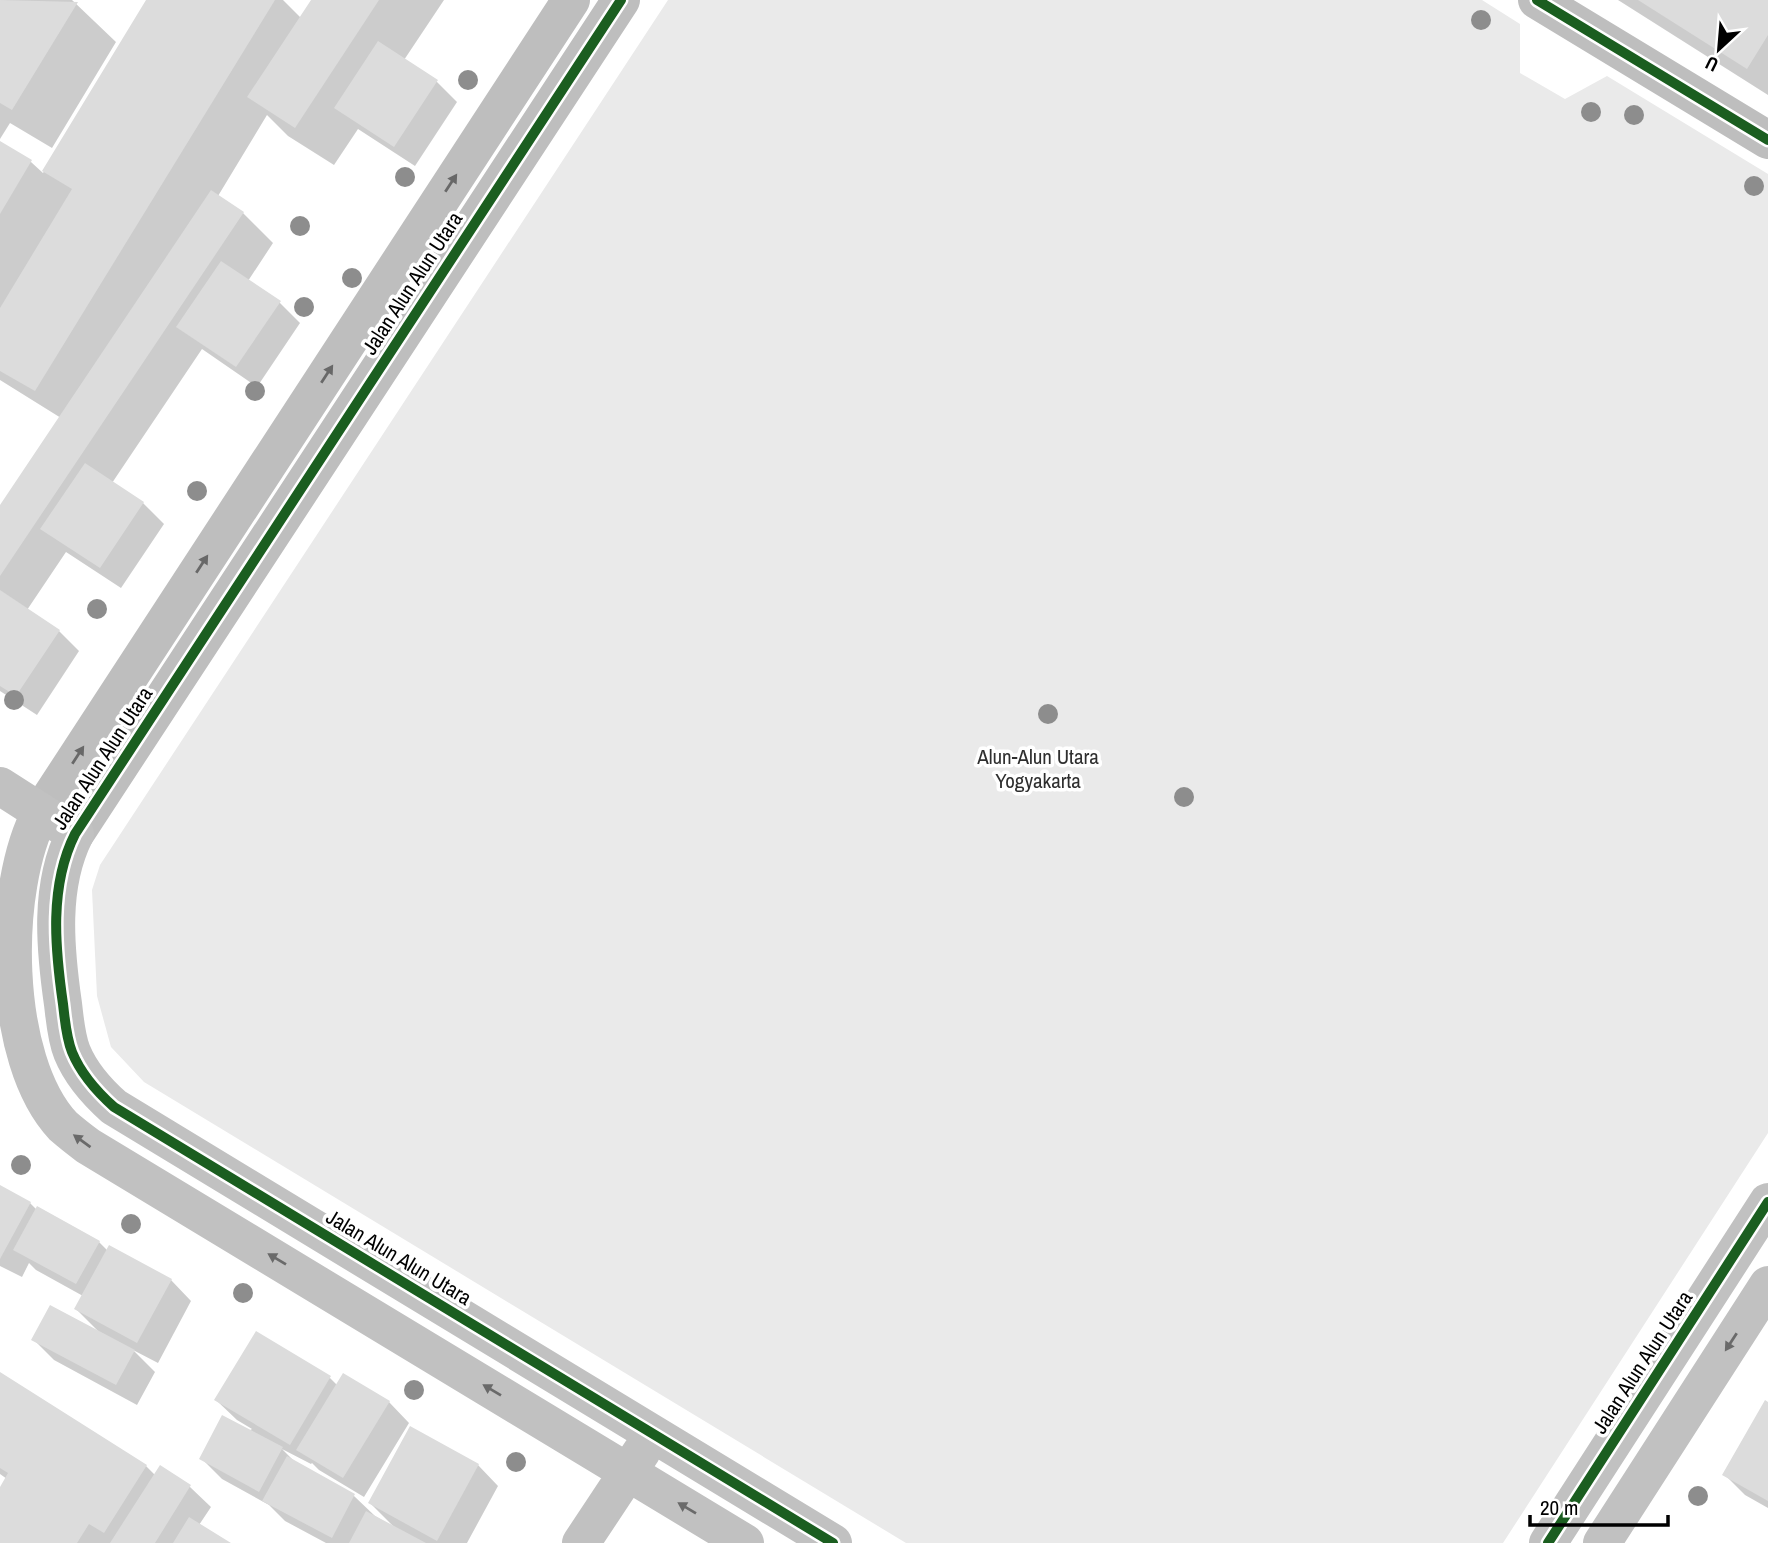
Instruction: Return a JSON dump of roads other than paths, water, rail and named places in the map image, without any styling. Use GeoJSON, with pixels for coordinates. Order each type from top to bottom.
{"type":"FeatureCollection","features":[{"type":"Feature","properties":{"kind":"street","name":"Jalan Alun Alun Utara"},"geometry":{"type":"LineString","coordinates":[[571,0],[41,812],[29,836],[20,866],[12,942],[16,1004],[33,1074],[47,1102],[62,1125],[88,1146],[745,1543]]}},
{"type":"Feature","properties":{"kind":"street","name":"Jalan Alun Alun Utara"},"geometry":{"type":"LineString","coordinates":[[621,0],[75,834],[68,848],[59,882],[56,920],[66,1032],[71,1050],[89,1082],[114,1107],[833,1543]]}},
{"type":"Feature","properties":{"kind":"street"},"geometry":{"type":"LineString","coordinates":[[1537,0],[1768,140]]}},
{"type":"Feature","properties":{"kind":"street"},"geometry":{"type":"LineString","coordinates":[[369,310],[402,332]]}},
{"type":"Feature","properties":{"kind":"street"},"geometry":{"type":"LineString","coordinates":[[0,786],[75,834]]}},
{"type":"Feature","properties":{"kind":"street","name":"Jalan Alun Alun Utara"},"geometry":{"type":"LineString","coordinates":[[1548,1543],[1768,1202]]}},
{"type":"Feature","properties":{"kind":"street"},"geometry":{"type":"LineString","coordinates":[[326,1289],[349,1250]]}},
{"type":"Feature","properties":{"kind":"street"},"geometry":{"type":"LineString","coordinates":[[1602,1543],[1768,1285]]}},
{"type":"Feature","properties":{"kind":"street"},"geometry":{"type":"LineString","coordinates":[[581,1543],[653,1434]]}},
{"type":"Feature","properties":{"kind":"street"},"geometry":{"type":"LineString","coordinates":[[1589,1480],[1628,1503]]}},
{"type":"Feature","properties":{"kind":"park label","name":"Alun-Alun Utara Yogyakarta"},"geometry":{"type":"Point","coordinates":[1038,768]}}]}
